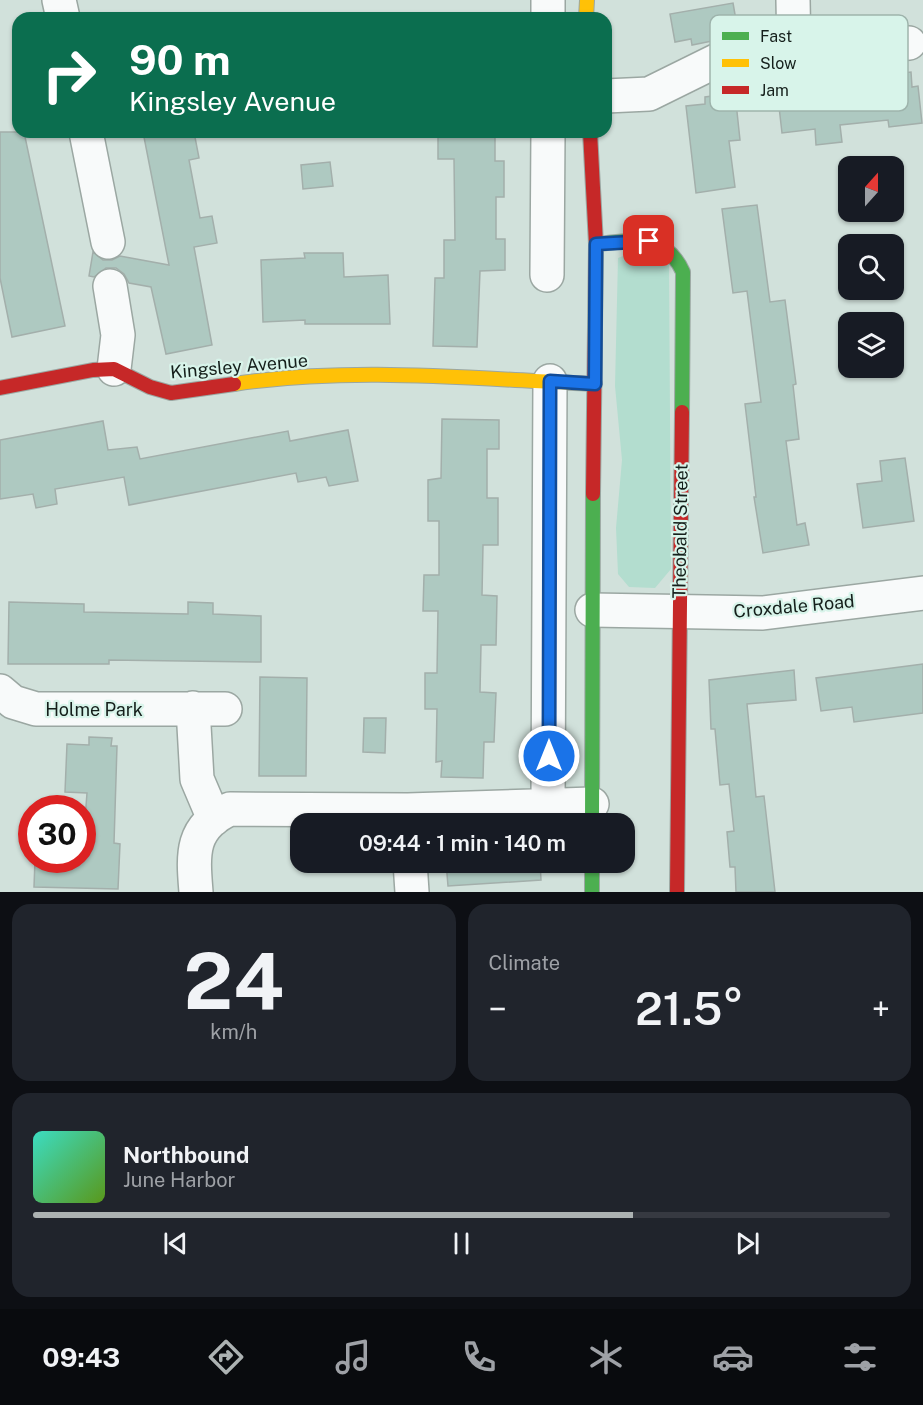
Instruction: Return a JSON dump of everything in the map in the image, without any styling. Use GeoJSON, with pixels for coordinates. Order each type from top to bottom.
{"type":"FeatureCollection","features":[{"type":"Feature","properties":{"kind":"street"},"geometry":{"type":"LineString","coordinates":[[793,0],[793,15]]}},
{"type":"Feature","properties":{"kind":"street"},"geometry":{"type":"LineString","coordinates":[[612,96],[649,94],[710,64]]}},
{"type":"Feature","properties":{"kind":"street"},"geometry":{"type":"LineString","coordinates":[[87,138],[108,242]]}},
{"type":"Feature","properties":{"kind":"street"},"geometry":{"type":"LineString","coordinates":[[547,275],[548,138]]}},
{"type":"Feature","properties":{"kind":"street"},"geometry":{"type":"LineString","coordinates":[[590,138],[596,244],[592,813]]}},
{"type":"Feature","properties":{"kind":"street","name":"Theobald Street"},"geometry":{"type":"LineString","coordinates":[[596,244],[649,241],[665,246],[678,258],[683,272],[677,892]]}},
{"type":"Feature","properties":{"kind":"street"},"geometry":{"type":"LineString","coordinates":[[0,388],[93,370],[114,369],[118,335],[110,286]]}},
{"type":"Feature","properties":{"kind":"street","name":"Kingsley Avenue"},"geometry":{"type":"LineString","coordinates":[[114,369],[150,387],[171,393],[285,376],[415,376],[595,384]]}},
{"type":"Feature","properties":{"kind":"street"},"geometry":{"type":"LineString","coordinates":[[548,803],[550,381]]}},
{"type":"Feature","properties":{"kind":"street","name":"Croxdale Road"},"geometry":{"type":"LineString","coordinates":[[592,610],[763,613],[923,593]]}},
{"type":"Feature","properties":{"kind":"street","name":"Holme Park"},"geometry":{"type":"LineString","coordinates":[[0,691],[13,702],[36,709],[209,709],[197,779],[213,819]]}},
{"type":"Feature","properties":{"kind":"street"},"geometry":{"type":"LineString","coordinates":[[448,813],[548,803],[588,813]]}},
{"type":"Feature","properties":{"kind":"street"},"geometry":{"type":"LineString","coordinates":[[196,892],[193,854],[197,840],[213,819],[230,809],[334,813]]}},
{"type":"Feature","properties":{"kind":"street"},"geometry":{"type":"LineString","coordinates":[[411,873],[412,892]]}},
{"type":"Feature","properties":{"kind":"street"},"geometry":{"type":"LineString","coordinates":[[592,873],[592,892]]}},
{"type":"Feature","properties":{"kind":"green space"},"geometry":{"type":"Polygon","coordinates":[[[634,252],[669,263],[671,569],[655,588],[629,587],[618,574],[616,528],[622,460],[615,386],[618,258],[634,252]]]}},
{"type":"Feature","properties":{"kind":"building"},"geometry":{"type":"Polygon","coordinates":[[[733,3],[735,15],[710,15],[710,41],[692,45],[691,39],[675,42],[670,14],[733,3]]]}},
{"type":"Feature","properties":{"kind":"building"},"geometry":{"type":"Polygon","coordinates":[[[908,72],[911,72],[912,87],[918,86],[922,123],[889,127],[888,120],[840,125],[842,142],[816,145],[815,129],[782,133],[780,111],[908,111],[908,72]]]}},
{"type":"Feature","properties":{"kind":"building"},"geometry":{"type":"Polygon","coordinates":[[[710,96],[710,111],[737,111],[740,140],[729,141],[735,187],[696,193],[686,106],[705,104],[705,97],[710,96]]]}},
{"type":"Feature","properties":{"kind":"building"},"geometry":{"type":"Polygon","coordinates":[[[0,132],[12,132],[12,138],[25,138],[65,326],[12,337],[0,278],[0,132]]]}},
{"type":"Feature","properties":{"kind":"building"},"geometry":{"type":"Polygon","coordinates":[[[144,138],[195,138],[199,158],[189,160],[200,218],[212,216],[217,243],[194,247],[212,345],[166,354],[151,287],[129,283],[124,274],[116,268],[106,268],[94,277],[89,276],[93,252],[103,260],[112,260],[120,256],[169,265],[144,138]]]}},
{"type":"Feature","properties":{"kind":"building"},"geometry":{"type":"Polygon","coordinates":[[[438,138],[495,138],[495,161],[504,161],[504,197],[496,197],[496,239],[505,239],[505,270],[480,271],[477,347],[433,346],[435,278],[444,278],[444,240],[455,240],[454,159],[438,159],[438,138]]]}},
{"type":"Feature","properties":{"kind":"building"},"geometry":{"type":"Polygon","coordinates":[[[330,162],[333,186],[303,189],[301,165],[330,162]]]}},
{"type":"Feature","properties":{"kind":"building"},"geometry":{"type":"Polygon","coordinates":[[[757,205],[770,302],[785,300],[796,384],[793,385],[799,439],[786,441],[797,525],[805,523],[809,545],[763,553],[754,497],[756,497],[745,404],[761,402],[747,291],[733,293],[722,209],[757,205]]]}},
{"type":"Feature","properties":{"kind":"building"},"geometry":{"type":"Polygon","coordinates":[[[304,253],[343,253],[344,277],[388,275],[390,324],[305,324],[305,320],[263,322],[261,260],[305,258],[304,253]]]}},
{"type":"Feature","properties":{"kind":"building"},"geometry":{"type":"Polygon","coordinates":[[[442,419],[499,420],[499,449],[487,449],[487,498],[498,498],[498,545],[483,545],[482,595],[497,596],[496,645],[481,645],[480,692],[496,693],[494,742],[484,742],[483,778],[441,777],[442,761],[436,762],[437,709],[425,709],[425,673],[437,673],[438,611],[423,611],[424,575],[439,575],[439,521],[428,521],[428,480],[441,478],[442,419]]]}},
{"type":"Feature","properties":{"kind":"building"},"geometry":{"type":"Polygon","coordinates":[[[103,421],[108,450],[137,447],[140,459],[288,431],[290,441],[348,430],[358,481],[329,486],[326,477],[298,482],[296,473],[129,505],[124,477],[55,489],[57,504],[36,508],[33,494],[0,499],[0,440],[103,421]]]}},
{"type":"Feature","properties":{"kind":"building"},"geometry":{"type":"Polygon","coordinates":[[[905,458],[914,521],[863,528],[857,484],[882,481],[880,461],[905,458]]]}},
{"type":"Feature","properties":{"kind":"building"},"geometry":{"type":"Polygon","coordinates":[[[9,602],[84,604],[84,612],[188,614],[188,602],[213,603],[213,614],[261,616],[261,662],[109,660],[109,664],[8,664],[9,602]]]}},
{"type":"Feature","properties":{"kind":"building"},"geometry":{"type":"Polygon","coordinates":[[[923,664],[923,713],[854,722],[852,707],[821,711],[816,678],[923,664]]]}},
{"type":"Feature","properties":{"kind":"building"},"geometry":{"type":"Polygon","coordinates":[[[794,670],[796,700],[747,704],[756,797],[764,796],[775,892],[736,892],[735,867],[730,867],[727,832],[734,831],[729,784],[720,785],[715,729],[711,729],[709,680],[794,670]]]}},
{"type":"Feature","properties":{"kind":"building"},"geometry":{"type":"Polygon","coordinates":[[[260,677],[307,678],[306,776],[259,776],[260,677]]]}},
{"type":"Feature","properties":{"kind":"building"},"geometry":{"type":"Polygon","coordinates":[[[364,718],[386,718],[385,753],[363,752],[364,718]]]}},
{"type":"Feature","properties":{"kind":"building"},"geometry":{"type":"Polygon","coordinates":[[[89,737],[112,738],[111,746],[117,746],[114,843],[120,844],[118,889],[34,887],[35,873],[96,873],[96,795],[65,792],[67,744],[89,745],[89,737]]]}},
{"type":"Feature","properties":{"kind":"building"},"geometry":{"type":"Polygon","coordinates":[[[447,873],[541,873],[541,880],[448,886],[447,873]]]}},
{"type":"Feature","properties":{"kind":"traffic: fast"},"geometry":{"type":"LineString","coordinates":[[596,244],[635,241],[657,245],[667,250],[676,259],[683,272],[682,412]]}},
{"type":"Feature","properties":{"kind":"traffic: fast"},"geometry":{"type":"LineString","coordinates":[[592,813],[593,494]]}},
{"type":"Feature","properties":{"kind":"traffic: fast"},"geometry":{"type":"LineString","coordinates":[[592,873],[592,892]]}},
{"type":"Feature","properties":{"kind":"traffic: slow"},"geometry":{"type":"LineString","coordinates":[[586,12],[587,0]]}},
{"type":"Feature","properties":{"kind":"traffic: slow"},"geometry":{"type":"LineString","coordinates":[[234,384],[323,376],[369,375],[595,384]]}},
{"type":"Feature","properties":{"kind":"traffic: jam"},"geometry":{"type":"LineString","coordinates":[[590,138],[596,244],[593,494]]}},
{"type":"Feature","properties":{"kind":"traffic: jam"},"geometry":{"type":"LineString","coordinates":[[0,388],[93,370],[114,369],[150,387],[171,393],[234,384]]}},
{"type":"Feature","properties":{"kind":"traffic: jam"},"geometry":{"type":"LineString","coordinates":[[677,892],[682,412]]}},
{"type":"Feature","properties":{"kind":"route"},"geometry":{"type":"LineString","coordinates":[[549,756],[550,381],[595,384],[596,244],[649,241]]}}]}
